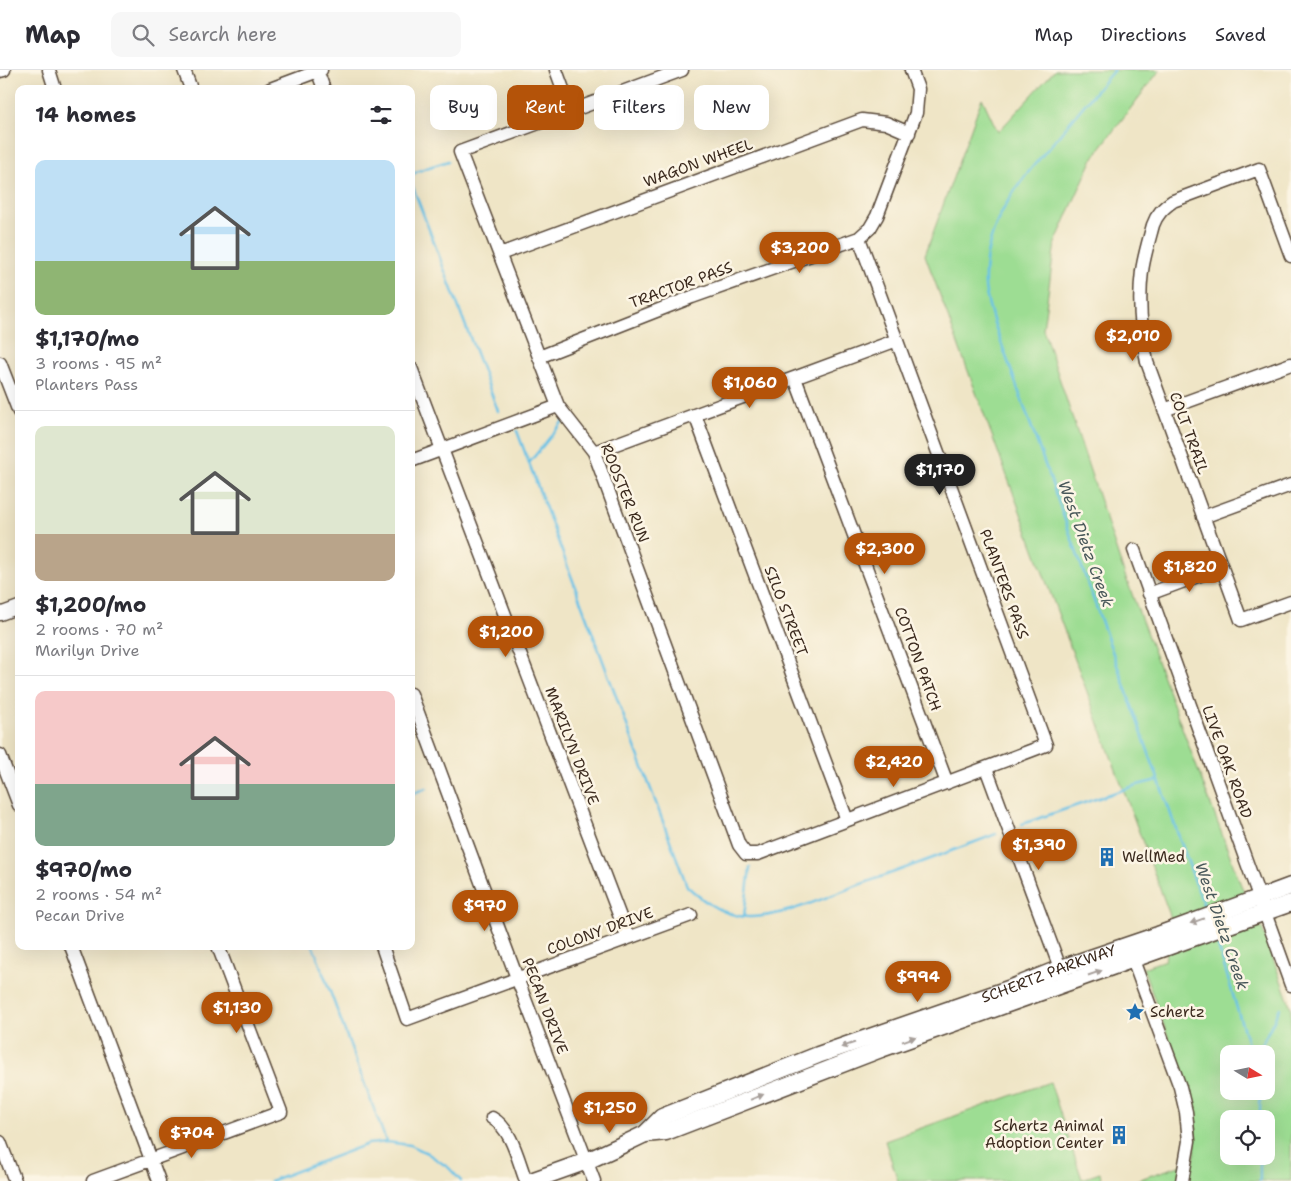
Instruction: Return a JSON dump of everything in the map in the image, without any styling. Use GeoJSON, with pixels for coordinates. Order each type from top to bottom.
{"type":"FeatureCollection","features":[{"type":"Feature","properties":{"kind":"main road","name":"SCHERTZ PARKWAY"},"geometry":{"type":"LineString","coordinates":[[1262,906],[1291,886]]}},
{"type":"Feature","properties":{"kind":"main road","name":"SCHERTZ PARKWAY"},"geometry":{"type":"LineString","coordinates":[[531,1181],[587,1161],[645,1134],[666,1132],[691,1114],[821,1063],[1262,906],[1291,903]]}},
{"type":"Feature","properties":{"kind":"street"},"geometry":{"type":"LineString","coordinates":[[0,72],[4,70]]}},
{"type":"Feature","properties":{"kind":"street"},"geometry":{"type":"LineString","coordinates":[[49,70],[54,85]]}},
{"type":"Feature","properties":{"kind":"street"},"geometry":{"type":"LineString","coordinates":[[184,70],[190,85]]}},
{"type":"Feature","properties":{"kind":"street"},"geometry":{"type":"LineString","coordinates":[[280,85],[318,70],[323,85]]}},
{"type":"Feature","properties":{"kind":"street"},"geometry":{"type":"LineString","coordinates":[[556,70],[561,85]]}},
{"type":"Feature","properties":{"kind":"street"},"geometry":{"type":"LineString","coordinates":[[584,106],[682,70]]}},
{"type":"Feature","properties":{"kind":"street","name":"TRACTOR PASS"},"geometry":{"type":"LineString","coordinates":[[539,357],[692,297],[859,238],[870,228],[877,216],[916,113],[918,89],[910,70]]}},
{"type":"Feature","properties":{"kind":"street","name":"WAGON WHEEL"},"geometry":{"type":"LineString","coordinates":[[500,254],[862,120],[886,123],[908,133]]}},
{"type":"Feature","properties":{"kind":"street","name":"ROOSTER RUN"},"geometry":{"type":"LineString","coordinates":[[520,130],[460,152],[558,406],[594,452],[739,845],[746,854],[758,854],[847,820]]}},
{"type":"Feature","properties":{"kind":"street","name":"COLT TRAIL"},"geometry":{"type":"LineString","coordinates":[[1290,252],[1259,169],[1173,201],[1159,212],[1153,225],[1142,271],[1140,316],[1147,362],[1241,620],[1291,602]]}},
{"type":"Feature","properties":{"kind":"street","name":"PLANTERS PASS"},"geometry":{"type":"LineString","coordinates":[[859,238],[1046,745],[986,768]]}},
{"type":"Feature","properties":{"kind":"street"},"geometry":{"type":"LineString","coordinates":[[594,452],[897,340]]}},
{"type":"Feature","properties":{"kind":"street"},"geometry":{"type":"LineString","coordinates":[[0,363],[15,402]]}},
{"type":"Feature","properties":{"kind":"street"},"geometry":{"type":"LineString","coordinates":[[1164,410],[1291,364]]}},
{"type":"Feature","properties":{"kind":"street","name":"COTTON PATCH"},"geometry":{"type":"LineString","coordinates":[[795,378],[947,782]]}},
{"type":"Feature","properties":{"kind":"street","name":"MARILYN DRIVE"},"geometry":{"type":"LineString","coordinates":[[415,379],[628,938]]}},
{"type":"Feature","properties":{"kind":"street"},"geometry":{"type":"LineString","coordinates":[[415,460],[558,406]]}},
{"type":"Feature","properties":{"kind":"street","name":"SILO STREET"},"geometry":{"type":"LineString","coordinates":[[695,415],[847,820]]}},
{"type":"Feature","properties":{"kind":"street"},"geometry":{"type":"LineString","coordinates":[[1203,517],[1291,485]]}},
{"type":"Feature","properties":{"kind":"street","name":"LIVE OAK ROAD"},"geometry":{"type":"LineString","coordinates":[[1134,550],[1291,985]]}},
{"type":"Feature","properties":{"kind":"street"},"geometry":{"type":"LineString","coordinates":[[1150,594],[1222,567]]}},
{"type":"Feature","properties":{"kind":"street"},"geometry":{"type":"LineString","coordinates":[[0,614],[15,608]]}},
{"type":"Feature","properties":{"kind":"street","name":"PECAN DRIVE"},"geometry":{"type":"LineString","coordinates":[[415,705],[594,1181]]}},
{"type":"Feature","properties":{"kind":"street"},"geometry":{"type":"LineString","coordinates":[[0,755],[15,794]]}},
{"type":"Feature","properties":{"kind":"street"},"geometry":{"type":"LineString","coordinates":[[847,820],[986,768],[1063,976]]}},
{"type":"Feature","properties":{"kind":"street","name":"COLONY DRIVE"},"geometry":{"type":"LineString","coordinates":[[383,950],[407,1019],[691,915]]}},
{"type":"Feature","properties":{"kind":"street"},"geometry":{"type":"LineString","coordinates":[[72,950],[159,1181]]}},
{"type":"Feature","properties":{"kind":"street"},"geometry":{"type":"LineString","coordinates":[[93,1181],[281,1112],[220,950]]}},
{"type":"Feature","properties":{"kind":"street"},"geometry":{"type":"LineString","coordinates":[[1130,952],[1180,1088],[1186,1112],[1189,1141],[1182,1181]]}},
{"type":"Feature","properties":{"kind":"street"},"geometry":{"type":"LineString","coordinates":[[492,1118],[500,1122],[507,1133],[526,1181]]}},
{"type":"Feature","properties":{"kind":"street"},"geometry":{"type":"LineString","coordinates":[[0,1142],[15,1181]]}},
{"type":"Feature","properties":{"kind":"green space"},"geometry":{"type":"Polygon","coordinates":[[[1055,70],[1160,70],[1094,156],[1055,243],[1043,329],[1123,570],[1241,885],[1263,931],[1291,1008],[1291,1181],[1134,1181],[1194,1161],[1196,1138],[1191,1104],[1143,968],[1165,960],[1172,921],[925,255],[982,98],[998,132],[1055,70]]]}},
{"type":"Feature","properties":{"kind":"green space"},"geometry":{"type":"Polygon","coordinates":[[[1050,1082],[1082,1179],[1100,1173],[1102,1181],[898,1181],[885,1141],[1050,1082]]]}},
{"type":"Feature","properties":{"kind":"waterway","name":"West Dietz Creek"},"geometry":{"type":"LineString","coordinates":[[1114,70],[1030,170],[1006,204],[990,242],[986,263],[985,286],[993,320],[1206,912]]}},
{"type":"Feature","properties":{"kind":"waterway"},"geometry":{"type":"LineString","coordinates":[[415,173],[448,161]]}},
{"type":"Feature","properties":{"kind":"waterway"},"geometry":{"type":"LineString","coordinates":[[415,193],[498,411]]}},
{"type":"Feature","properties":{"kind":"waterway"},"geometry":{"type":"LineString","coordinates":[[529,463],[564,420]]}},
{"type":"Feature","properties":{"kind":"waterway"},"geometry":{"type":"LineString","coordinates":[[517,431],[687,886],[705,901],[724,912],[739,916],[766,916],[812,903],[996,834]]}},
{"type":"Feature","properties":{"kind":"waterway"},"geometry":{"type":"LineString","coordinates":[[1022,824],[1137,785],[1158,780]]}},
{"type":"Feature","properties":{"kind":"waterway"},"geometry":{"type":"LineString","coordinates":[[415,792],[427,788]]}},
{"type":"Feature","properties":{"kind":"waterway"},"geometry":{"type":"LineString","coordinates":[[744,916],[750,868]]}},
{"type":"Feature","properties":{"kind":"waterway","name":"West Dietz Creek"},"geometry":{"type":"LineString","coordinates":[[1215,936],[1248,1045]]}},
{"type":"Feature","properties":{"kind":"waterway"},"geometry":{"type":"LineString","coordinates":[[314,950],[386,1141]]}},
{"type":"Feature","properties":{"kind":"waterway"},"geometry":{"type":"LineString","coordinates":[[1262,1045],[1280,1008]]}},
{"type":"Feature","properties":{"kind":"waterway","name":"West Dietz Creek"},"geometry":{"type":"LineString","coordinates":[[1260,1100],[1260,1110]]}},
{"type":"Feature","properties":{"kind":"waterway"},"geometry":{"type":"LineString","coordinates":[[270,1181],[368,1144],[387,1142],[410,1145],[427,1153],[449,1168],[461,1181]]}},
{"type":"Feature","properties":{"kind":"waterway","name":"West Dietz Creek"},"geometry":{"type":"LineString","coordinates":[[1260,1165],[1260,1181]]}},
{"type":"Feature","properties":{"kind":"place","name":"WellMed"},"geometry":{"type":"Point","coordinates":[1107,857]}},
{"type":"Feature","properties":{"kind":"place","name":"Schertz"},"geometry":{"type":"Point","coordinates":[1135,1012]}},
{"type":"Feature","properties":{"kind":"place","name":"Schertz Animal Adoption Center"},"geometry":{"type":"Point","coordinates":[1119,1135]}}]}
